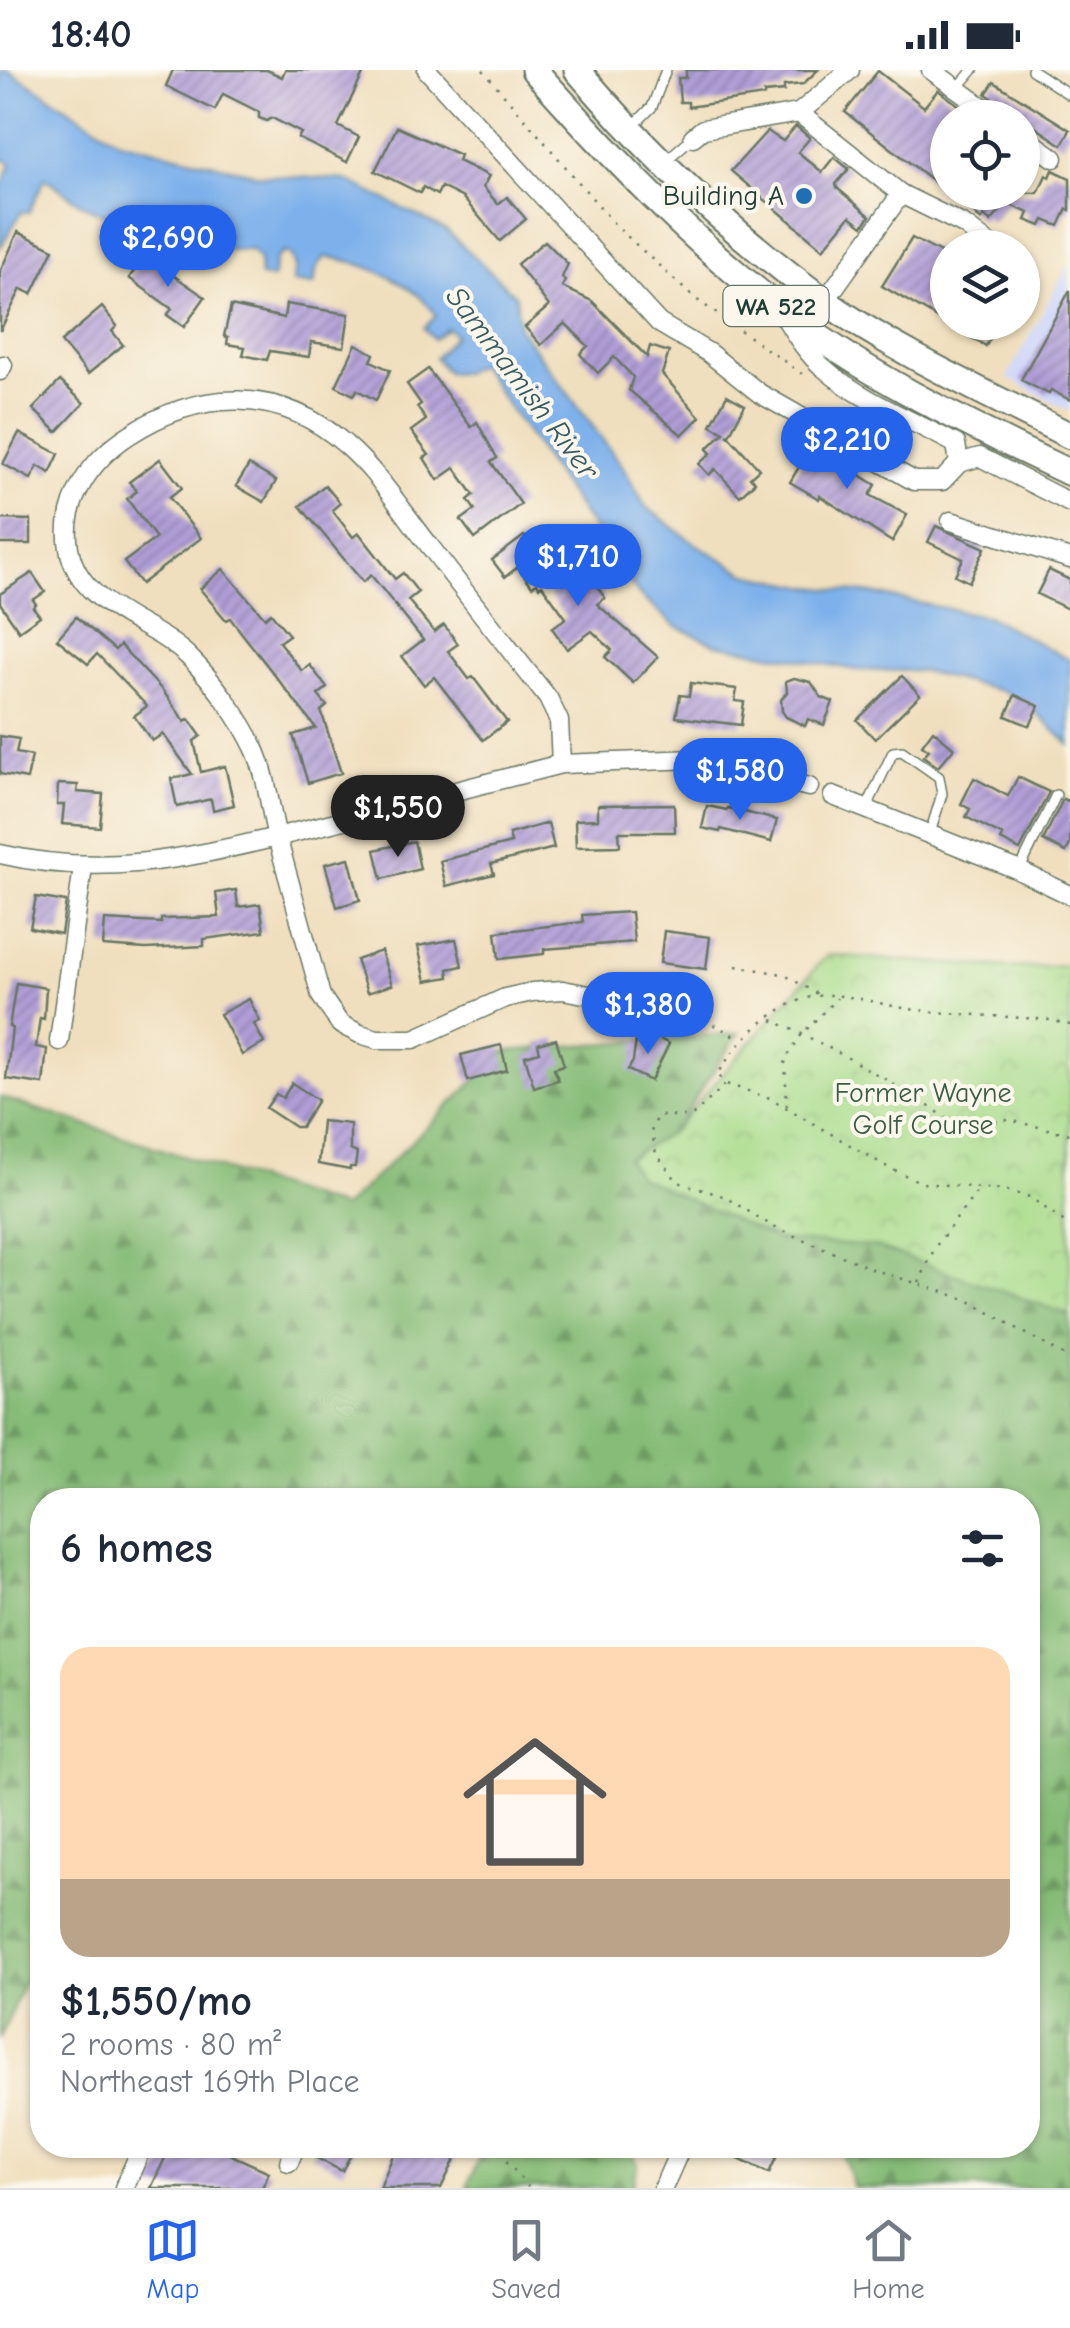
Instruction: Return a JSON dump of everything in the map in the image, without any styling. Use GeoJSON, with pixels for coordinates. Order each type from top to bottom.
{"type":"FeatureCollection","features":[{"type":"Feature","properties":{"kind":"main road","name":"WA 522"},"geometry":{"type":"LineString","coordinates":[[534,70],[605,149],[780,310],[907,391],[1070,473]]}},
{"type":"Feature","properties":{"kind":"main road","name":"WA 522"},"geometry":{"type":"LineString","coordinates":[[577,70],[662,163],[744,238],[825,301],[913,354],[1070,436]]}},
{"type":"Feature","properties":{"kind":"main road"},"geometry":{"type":"LineString","coordinates":[[704,243],[723,250],[796,303],[810,307],[825,301]]}},
{"type":"Feature","properties":{"kind":"street"},"geometry":{"type":"LineString","coordinates":[[428,70],[659,323],[709,353],[759,393],[914,481],[942,481],[959,463],[980,457],[1070,504]]}},
{"type":"Feature","properties":{"kind":"street"},"geometry":{"type":"LineString","coordinates":[[693,136],[703,129],[799,112],[850,70]]}},
{"type":"Feature","properties":{"kind":"street"},"geometry":{"type":"LineString","coordinates":[[931,70],[973,100]]}},
{"type":"Feature","properties":{"kind":"street"},"geometry":{"type":"LineString","coordinates":[[799,112],[902,194],[971,230]]}},
{"type":"Feature","properties":{"kind":"street"},"geometry":{"type":"LineString","coordinates":[[825,301],[902,194]]}},
{"type":"Feature","properties":{"kind":"street"},"geometry":{"type":"LineString","coordinates":[[780,310],[826,370],[956,444],[959,463]]}},
{"type":"Feature","properties":{"kind":"street"},"geometry":{"type":"LineString","coordinates":[[560,764],[558,722],[548,698],[366,464],[324,426],[299,413],[246,400],[184,406],[154,418],[108,448],[90,468],[79,487],[68,546],[82,579],[105,603],[188,656],[217,690],[256,750],[276,838],[321,996],[340,1024],[378,1039],[414,1039],[505,998],[564,990],[657,1008]]}},
{"type":"Feature","properties":{"kind":"street"},"geometry":{"type":"LineString","coordinates":[[950,521],[1070,559]]}},
{"type":"Feature","properties":{"kind":"street"},"geometry":{"type":"LineString","coordinates":[[0,854],[83,867],[190,858],[560,764],[696,759],[809,787]]}},
{"type":"Feature","properties":{"kind":"street"},"geometry":{"type":"LineString","coordinates":[[833,796],[1019,870],[1070,896]]}},
{"type":"Feature","properties":{"kind":"street"},"geometry":{"type":"LineString","coordinates":[[59,1041],[83,867]]}},
{"type":"Feature","properties":{"kind":"street"},"geometry":{"type":"LineString","coordinates":[[124,2188],[138,2158]]}},
{"type":"Feature","properties":{"kind":"street"},"geometry":{"type":"LineString","coordinates":[[663,2188],[676,2158]]}},
{"type":"Feature","properties":{"kind":"lane"},"geometry":{"type":"LineString","coordinates":[[629,130],[652,106],[666,70]]}},
{"type":"Feature","properties":{"kind":"lane"},"geometry":{"type":"LineString","coordinates":[[957,88],[973,70]]}},
{"type":"Feature","properties":{"kind":"lane"},"geometry":{"type":"LineString","coordinates":[[1032,70],[1070,95]]}},
{"type":"Feature","properties":{"kind":"lane"},"geometry":{"type":"LineString","coordinates":[[662,163],[693,136]]}},
{"type":"Feature","properties":{"kind":"lane"},"geometry":{"type":"LineString","coordinates":[[866,809],[893,752],[902,751],[940,777],[942,794],[930,835]]}},
{"type":"Feature","properties":{"kind":"lane"},"geometry":{"type":"LineString","coordinates":[[1019,870],[1056,795]]}},
{"type":"Feature","properties":{"kind":"path"},"geometry":{"type":"LineString","coordinates":[[483,70],[616,226],[692,296],[802,374]]}},
{"type":"Feature","properties":{"kind":"path"},"geometry":{"type":"LineString","coordinates":[[736,966],[783,974],[820,995]]}},
{"type":"Feature","properties":{"kind":"path"},"geometry":{"type":"LineString","coordinates":[[1070,1025],[910,1009],[820,995],[790,1006],[752,1029],[728,1056],[718,1075],[726,1084],[787,1108],[889,1168],[923,1183],[1030,1197],[1070,1226]]}},
{"type":"Feature","properties":{"kind":"path"},"geometry":{"type":"LineString","coordinates":[[787,1108],[785,1060],[802,1034],[839,996]]}},
{"type":"Feature","properties":{"kind":"path"},"geometry":{"type":"LineString","coordinates":[[657,1008],[708,1022],[743,1039]]}},
{"type":"Feature","properties":{"kind":"path"},"geometry":{"type":"LineString","coordinates":[[771,1020],[918,1098],[960,1127],[1008,1120],[1070,1134]]}},
{"type":"Feature","properties":{"kind":"path"},"geometry":{"type":"LineString","coordinates":[[726,1084],[692,1116],[658,1116],[650,1127],[656,1154],[678,1182],[724,1196],[774,1226],[875,1270],[968,1300],[1070,1358]]}},
{"type":"Feature","properties":{"kind":"path"},"geometry":{"type":"LineString","coordinates":[[918,1284],[934,1247],[979,1188]]}},
{"type":"Feature","properties":{"kind":"path"},"geometry":{"type":"LineString","coordinates":[[503,2158],[529,2188]]}},
{"type":"Feature","properties":{"kind":"shaded area"},"geometry":{"type":"Polygon","coordinates":[[[1070,266],[1070,411],[1007,378],[1028,340],[1040,340],[1040,317],[1070,266]]]}},
{"type":"Feature","properties":{"kind":"green space","name":"Former Wayne Golf Course"},"geometry":{"type":"Polygon","coordinates":[[[827,955],[1008,968],[1070,966],[1070,1315],[876,1247],[778,1240],[639,1177],[627,1159],[673,1131],[827,955]]]}},
{"type":"Feature","properties":{"kind":"green space"},"geometry":{"type":"Polygon","coordinates":[[[739,1033],[673,1131],[627,1158],[778,1240],[876,1247],[1070,1315],[1070,2188],[854,2188],[844,2158],[1040,2158],[1040,1488],[30,1488],[30,1967],[0,2039],[0,1097],[343,1208],[506,1051],[739,1033]]]}},
{"type":"Feature","properties":{"kind":"green space"},"geometry":{"type":"Polygon","coordinates":[[[479,2158],[634,2158],[638,2164],[632,2188],[467,2188],[479,2158]]]}},
{"type":"Feature","properties":{"kind":"water","name":"Sammamish River"},"geometry":{"type":"Polygon","coordinates":[[[0,70],[8,70],[120,141],[259,175],[346,180],[447,231],[516,296],[519,328],[623,467],[645,506],[691,541],[747,574],[989,617],[1070,660],[1070,745],[1027,704],[1002,691],[921,671],[857,670],[716,644],[675,626],[639,595],[479,364],[462,373],[447,372],[435,358],[455,335],[447,328],[434,339],[424,328],[436,316],[416,294],[387,276],[355,263],[325,257],[317,267],[314,285],[292,282],[295,267],[290,254],[284,252],[276,258],[272,279],[260,277],[259,260],[251,250],[201,250],[184,261],[162,249],[156,241],[80,203],[45,178],[29,212],[21,212],[0,248],[0,188],[11,164],[0,157],[0,70]]]}},
{"type":"Feature","properties":{"kind":"building"},"geometry":{"type":"Polygon","coordinates":[[[173,70],[267,70],[282,77],[285,70],[354,70],[363,74],[338,126],[359,137],[347,162],[298,138],[301,133],[272,118],[259,118],[259,112],[223,94],[215,110],[166,86],[173,70]]]}},
{"type":"Feature","properties":{"kind":"building"},"geometry":{"type":"Polygon","coordinates":[[[686,70],[818,70],[803,84],[784,86],[784,91],[688,107],[688,102],[680,102],[678,78],[686,78],[686,70]]]}},
{"type":"Feature","properties":{"kind":"building"},"geometry":{"type":"Polygon","coordinates":[[[878,71],[924,107],[938,90],[952,100],[930,100],[930,179],[845,112],[878,71]]]}},
{"type":"Feature","properties":{"kind":"building"},"geometry":{"type":"Polygon","coordinates":[[[994,82],[1022,100],[995,100],[986,94],[994,82]]]}},
{"type":"Feature","properties":{"kind":"building"},"geometry":{"type":"Polygon","coordinates":[[[1040,111],[1070,130],[1062,145],[1040,130],[1040,111]]]}},
{"type":"Feature","properties":{"kind":"building","name":"Building A"},"geometry":{"type":"Polygon","coordinates":[[[796,126],[810,138],[798,152],[822,172],[834,157],[849,169],[837,188],[870,216],[863,226],[850,216],[823,249],[731,171],[767,131],[783,141],[796,126]]]}},
{"type":"Feature","properties":{"kind":"building"},"geometry":{"type":"Polygon","coordinates":[[[397,127],[460,155],[458,161],[489,176],[483,187],[498,204],[507,197],[526,219],[500,241],[463,198],[441,187],[437,195],[423,187],[420,193],[375,171],[397,127]]]}},
{"type":"Feature","properties":{"kind":"building"},"geometry":{"type":"Polygon","coordinates":[[[1053,170],[1070,178],[1070,210],[1067,209],[1059,226],[1044,220],[1041,226],[1026,220],[1029,213],[1022,210],[1040,210],[1040,188],[1046,175],[1050,177],[1053,170]]]}},
{"type":"Feature","properties":{"kind":"building"},"geometry":{"type":"Polygon","coordinates":[[[971,210],[1000,210],[991,222],[984,216],[981,220],[971,210]]]}},
{"type":"Feature","properties":{"kind":"building"},"geometry":{"type":"Polygon","coordinates":[[[18,232],[54,249],[32,294],[21,289],[0,331],[0,272],[18,232]]]}},
{"type":"Feature","properties":{"kind":"building"},"geometry":{"type":"Polygon","coordinates":[[[912,238],[930,248],[930,314],[882,286],[912,238]]]}},
{"type":"Feature","properties":{"kind":"building"},"geometry":{"type":"Polygon","coordinates":[[[545,241],[568,264],[562,287],[592,301],[647,357],[650,346],[669,352],[662,374],[700,417],[682,435],[629,390],[633,377],[614,357],[598,373],[580,354],[588,346],[565,323],[541,345],[525,327],[549,306],[517,264],[545,241]]]}},
{"type":"Feature","properties":{"kind":"building"},"geometry":{"type":"Polygon","coordinates":[[[145,256],[205,297],[184,327],[167,315],[172,309],[129,278],[145,256]]]}},
{"type":"Feature","properties":{"kind":"building"},"geometry":{"type":"Polygon","coordinates":[[[1070,290],[1070,400],[1021,380],[1070,290]]]}},
{"type":"Feature","properties":{"kind":"building"},"geometry":{"type":"Polygon","coordinates":[[[286,304],[349,314],[344,347],[311,342],[309,357],[270,351],[267,360],[243,355],[245,347],[227,344],[228,337],[224,336],[231,306],[284,318],[286,304]]]}},
{"type":"Feature","properties":{"kind":"building"},"geometry":{"type":"Polygon","coordinates":[[[102,307],[117,326],[112,331],[123,345],[88,374],[61,342],[102,307]]]}},
{"type":"Feature","properties":{"kind":"building"},"geometry":{"type":"Polygon","coordinates":[[[356,344],[374,354],[371,361],[390,370],[376,400],[357,390],[354,395],[336,386],[356,344]]]}},
{"type":"Feature","properties":{"kind":"building"},"geometry":{"type":"Polygon","coordinates":[[[428,369],[471,427],[477,422],[497,458],[491,462],[521,504],[475,539],[461,520],[475,510],[468,500],[474,495],[455,468],[438,480],[424,458],[429,455],[411,431],[426,420],[417,407],[421,404],[407,384],[428,369]]]}},
{"type":"Feature","properties":{"kind":"building"},"geometry":{"type":"Polygon","coordinates":[[[60,381],[84,403],[57,432],[33,409],[60,381]]]}},
{"type":"Feature","properties":{"kind":"building"},"geometry":{"type":"Polygon","coordinates":[[[727,395],[745,405],[727,434],[759,469],[750,477],[755,482],[740,496],[715,469],[709,475],[699,464],[724,432],[711,425],[727,395]]]}},
{"type":"Feature","properties":{"kind":"building"},"geometry":{"type":"Polygon","coordinates":[[[19,433],[59,454],[50,473],[38,466],[31,479],[3,464],[19,433]]]}},
{"type":"Feature","properties":{"kind":"building"},"geometry":{"type":"Polygon","coordinates":[[[812,445],[876,485],[870,495],[907,515],[892,542],[820,496],[819,499],[790,482],[812,445]]]}},
{"type":"Feature","properties":{"kind":"building"},"geometry":{"type":"Polygon","coordinates":[[[160,459],[182,488],[169,497],[201,538],[141,584],[124,562],[156,538],[127,499],[137,491],[129,482],[160,459]]]}},
{"type":"Feature","properties":{"kind":"building"},"geometry":{"type":"Polygon","coordinates":[[[249,465],[276,481],[264,502],[236,486],[249,465]]]}},
{"type":"Feature","properties":{"kind":"building"},"geometry":{"type":"Polygon","coordinates":[[[325,485],[340,503],[332,510],[353,537],[359,533],[395,579],[403,573],[418,592],[408,600],[434,632],[444,625],[458,644],[448,651],[507,722],[483,740],[434,677],[424,685],[402,656],[423,640],[371,575],[363,582],[300,506],[325,485]]]}},
{"type":"Feature","properties":{"kind":"building"},"geometry":{"type":"Polygon","coordinates":[[[0,519],[31,520],[31,544],[0,544],[0,519]]]}},
{"type":"Feature","properties":{"kind":"building"},"geometry":{"type":"Polygon","coordinates":[[[936,526],[985,548],[969,582],[955,575],[963,559],[928,542],[936,526]]]}},
{"type":"Feature","properties":{"kind":"building"},"geometry":{"type":"Polygon","coordinates":[[[524,536],[573,585],[588,574],[605,598],[597,604],[658,657],[633,683],[605,657],[612,650],[592,631],[567,649],[552,628],[566,618],[542,585],[532,586],[518,567],[505,577],[492,560],[524,536]]]}},
{"type":"Feature","properties":{"kind":"building"},"geometry":{"type":"Polygon","coordinates":[[[223,569],[265,618],[271,613],[289,635],[279,642],[302,671],[310,665],[327,688],[318,695],[327,706],[321,711],[341,773],[308,783],[293,735],[316,728],[230,618],[226,620],[200,589],[223,569]]]}},
{"type":"Feature","properties":{"kind":"building"},"geometry":{"type":"Polygon","coordinates":[[[1049,570],[1070,580],[1070,610],[1037,594],[1049,570]]]}},
{"type":"Feature","properties":{"kind":"building"},"geometry":{"type":"Polygon","coordinates":[[[32,573],[45,592],[33,600],[40,616],[19,631],[0,603],[0,594],[32,573]]]}},
{"type":"Feature","properties":{"kind":"building"},"geometry":{"type":"Polygon","coordinates":[[[76,617],[115,650],[120,645],[163,691],[185,722],[189,719],[201,736],[194,741],[201,772],[225,766],[234,805],[213,810],[211,799],[177,807],[171,779],[192,774],[163,734],[152,741],[134,716],[147,706],[97,654],[88,664],[57,639],[76,617]]]}},
{"type":"Feature","properties":{"kind":"building"},"geometry":{"type":"Polygon","coordinates":[[[902,676],[920,695],[875,739],[857,720],[902,676]]]}},
{"type":"Feature","properties":{"kind":"building"},"geometry":{"type":"Polygon","coordinates":[[[794,678],[811,682],[821,697],[833,702],[824,725],[808,719],[805,726],[782,711],[786,681],[794,678]]]}},
{"type":"Feature","properties":{"kind":"building"},"geometry":{"type":"Polygon","coordinates":[[[691,683],[737,689],[735,701],[744,702],[741,725],[676,717],[680,695],[689,696],[691,683]]]}},
{"type":"Feature","properties":{"kind":"building"},"geometry":{"type":"Polygon","coordinates":[[[1015,695],[1039,706],[1030,726],[1006,716],[1015,695]]]}},
{"type":"Feature","properties":{"kind":"building"},"geometry":{"type":"Polygon","coordinates":[[[933,730],[954,748],[938,767],[923,756],[929,750],[922,745],[933,730]]]}},
{"type":"Feature","properties":{"kind":"building"},"geometry":{"type":"Polygon","coordinates":[[[0,736],[19,739],[16,753],[32,756],[27,779],[0,774],[0,736]]]}},
{"type":"Feature","properties":{"kind":"building"},"geometry":{"type":"Polygon","coordinates":[[[1018,777],[1049,792],[1020,850],[1001,840],[1003,836],[966,817],[970,809],[961,804],[974,778],[1008,796],[1018,777]]]}},
{"type":"Feature","properties":{"kind":"building"},"geometry":{"type":"Polygon","coordinates":[[[58,784],[78,785],[77,792],[103,794],[100,827],[62,824],[64,805],[57,805],[58,784]]]}},
{"type":"Feature","properties":{"kind":"building"},"geometry":{"type":"Polygon","coordinates":[[[1063,799],[1070,802],[1070,844],[1066,852],[1043,841],[1063,799]]]}},
{"type":"Feature","properties":{"kind":"building"},"geometry":{"type":"Polygon","coordinates":[[[674,804],[675,832],[619,832],[620,846],[576,847],[575,820],[598,819],[598,805],[674,804]]]}},
{"type":"Feature","properties":{"kind":"building"},"geometry":{"type":"Polygon","coordinates":[[[707,806],[777,820],[771,842],[702,828],[707,806]]]}},
{"type":"Feature","properties":{"kind":"building"},"geometry":{"type":"Polygon","coordinates":[[[548,823],[554,848],[491,864],[494,874],[446,886],[440,861],[511,843],[509,834],[548,823]]]}},
{"type":"Feature","properties":{"kind":"building"},"geometry":{"type":"Polygon","coordinates":[[[414,841],[420,869],[382,879],[375,850],[414,841]]]}},
{"type":"Feature","properties":{"kind":"building"},"geometry":{"type":"Polygon","coordinates":[[[349,858],[360,900],[337,907],[325,864],[349,858]]]}},
{"type":"Feature","properties":{"kind":"building"},"geometry":{"type":"Polygon","coordinates":[[[236,890],[238,907],[260,904],[264,931],[204,939],[204,946],[103,946],[105,920],[161,923],[161,919],[219,917],[216,893],[236,890]]]}},
{"type":"Feature","properties":{"kind":"building"},"geometry":{"type":"Polygon","coordinates":[[[36,897],[66,902],[61,934],[30,928],[36,897]]]}},
{"type":"Feature","properties":{"kind":"building"},"geometry":{"type":"Polygon","coordinates":[[[631,912],[634,942],[544,949],[544,954],[499,959],[496,932],[583,922],[582,915],[631,912]]]}},
{"type":"Feature","properties":{"kind":"building"},"geometry":{"type":"Polygon","coordinates":[[[664,931],[710,937],[706,969],[660,963],[664,931]]]}},
{"type":"Feature","properties":{"kind":"building"},"geometry":{"type":"Polygon","coordinates":[[[456,939],[462,966],[448,969],[449,977],[426,981],[418,946],[456,939]]]}},
{"type":"Feature","properties":{"kind":"building"},"geometry":{"type":"Polygon","coordinates":[[[381,951],[392,985],[367,993],[356,960],[381,951]]]}},
{"type":"Feature","properties":{"kind":"building"},"geometry":{"type":"Polygon","coordinates":[[[16,983],[46,988],[44,1019],[40,1018],[36,1047],[47,1049],[43,1084],[6,1079],[16,983]]]}},
{"type":"Feature","properties":{"kind":"building"},"geometry":{"type":"Polygon","coordinates":[[[249,999],[260,1021],[254,1024],[264,1043],[242,1055],[220,1014],[249,999]]]}},
{"type":"Feature","properties":{"kind":"building"},"geometry":{"type":"Polygon","coordinates":[[[656,1037],[669,1044],[651,1081],[628,1070],[636,1040],[654,1041],[656,1037]]]}},
{"type":"Feature","properties":{"kind":"building"},"geometry":{"type":"Polygon","coordinates":[[[556,1039],[564,1065],[554,1068],[558,1080],[534,1087],[525,1056],[540,1052],[538,1044],[556,1039]]]}},
{"type":"Feature","properties":{"kind":"building"},"geometry":{"type":"Polygon","coordinates":[[[501,1045],[507,1070],[468,1081],[461,1055],[501,1045]]]}},
{"type":"Feature","properties":{"kind":"building"},"geometry":{"type":"Polygon","coordinates":[[[292,1083],[318,1100],[301,1127],[266,1108],[276,1094],[283,1098],[292,1083]]]}},
{"type":"Feature","properties":{"kind":"building"},"geometry":{"type":"Polygon","coordinates":[[[322,1121],[350,1124],[350,1150],[357,1153],[355,1167],[350,1170],[318,1164],[322,1121]]]}},
{"type":"Feature","properties":{"kind":"building"},"geometry":{"type":"Polygon","coordinates":[[[165,2158],[238,2158],[269,2172],[262,2188],[151,2188],[165,2158]]]}},
{"type":"Feature","properties":{"kind":"building"},"geometry":{"type":"Polygon","coordinates":[[[317,2158],[349,2158],[342,2171],[317,2158]]]}},
{"type":"Feature","properties":{"kind":"building"},"geometry":{"type":"Polygon","coordinates":[[[392,2158],[456,2158],[441,2188],[380,2188],[392,2158]]]}},
{"type":"Feature","properties":{"kind":"building"},"geometry":{"type":"Polygon","coordinates":[[[738,2158],[776,2158],[769,2173],[738,2158]]]}},
{"type":"Feature","properties":{"kind":"place","name":"Building A"},"geometry":{"type":"Point","coordinates":[804,196]}}]}
